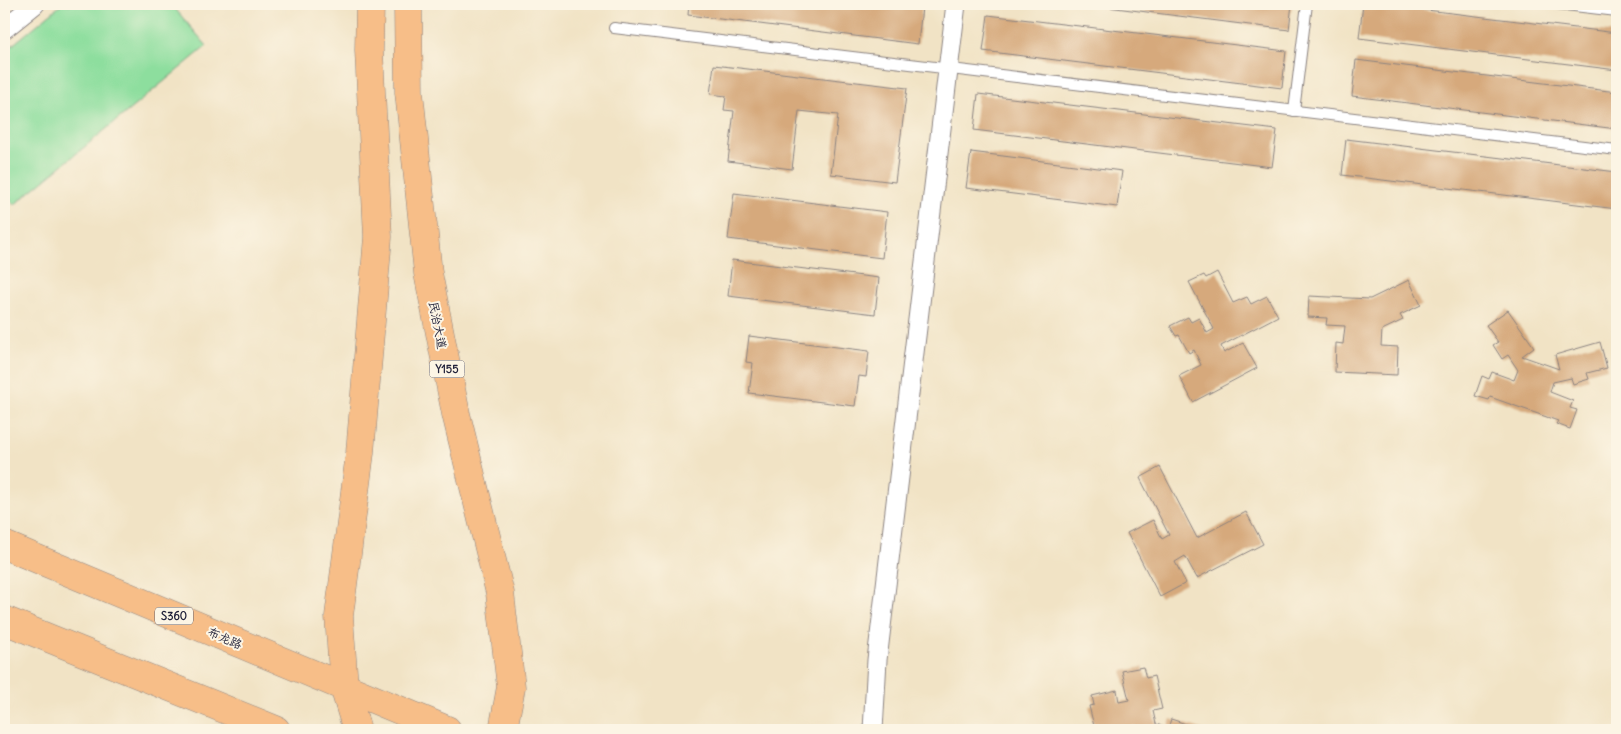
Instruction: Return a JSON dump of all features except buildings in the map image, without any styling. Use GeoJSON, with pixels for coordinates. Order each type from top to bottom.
{"type":"FeatureCollection","features":[{"type":"Feature","properties":{"kind":"main road"},"geometry":{"type":"LineString","coordinates":[[357,730],[344,687],[339,616],[360,453],[378,237],[369,50],[370,4]]}},
{"type":"Feature","properties":{"kind":"main road","name":"民治大道"},"geometry":{"type":"LineString","coordinates":[[408,4],[409,92],[428,273],[456,414],[500,593],[511,687],[503,730]]}},
{"type":"Feature","properties":{"kind":"main road","name":"布龙路"},"geometry":{"type":"LineString","coordinates":[[4,546],[447,730]]}},
{"type":"Feature","properties":{"kind":"main road"},"geometry":{"type":"LineString","coordinates":[[4,620],[276,730]]}},
{"type":"Feature","properties":{"kind":"street"},"geometry":{"type":"LineString","coordinates":[[4,29],[34,4]]}},
{"type":"Feature","properties":{"kind":"street"},"geometry":{"type":"LineString","coordinates":[[873,730],[877,660],[956,4]]}},
{"type":"Feature","properties":{"kind":"lane"},"geometry":{"type":"LineString","coordinates":[[1294,111],[1307,4]]}},
{"type":"Feature","properties":{"kind":"lane"},"geometry":{"type":"LineString","coordinates":[[1557,4],[1617,11]]}},
{"type":"Feature","properties":{"kind":"lane"},"geometry":{"type":"LineString","coordinates":[[614,28],[1617,150]]}},
{"type":"Feature","properties":{"kind":"green space"},"geometry":{"type":"Polygon","coordinates":[[[62,4],[171,4],[207,46],[14,205],[4,192],[4,52],[62,4]]]}}]}
